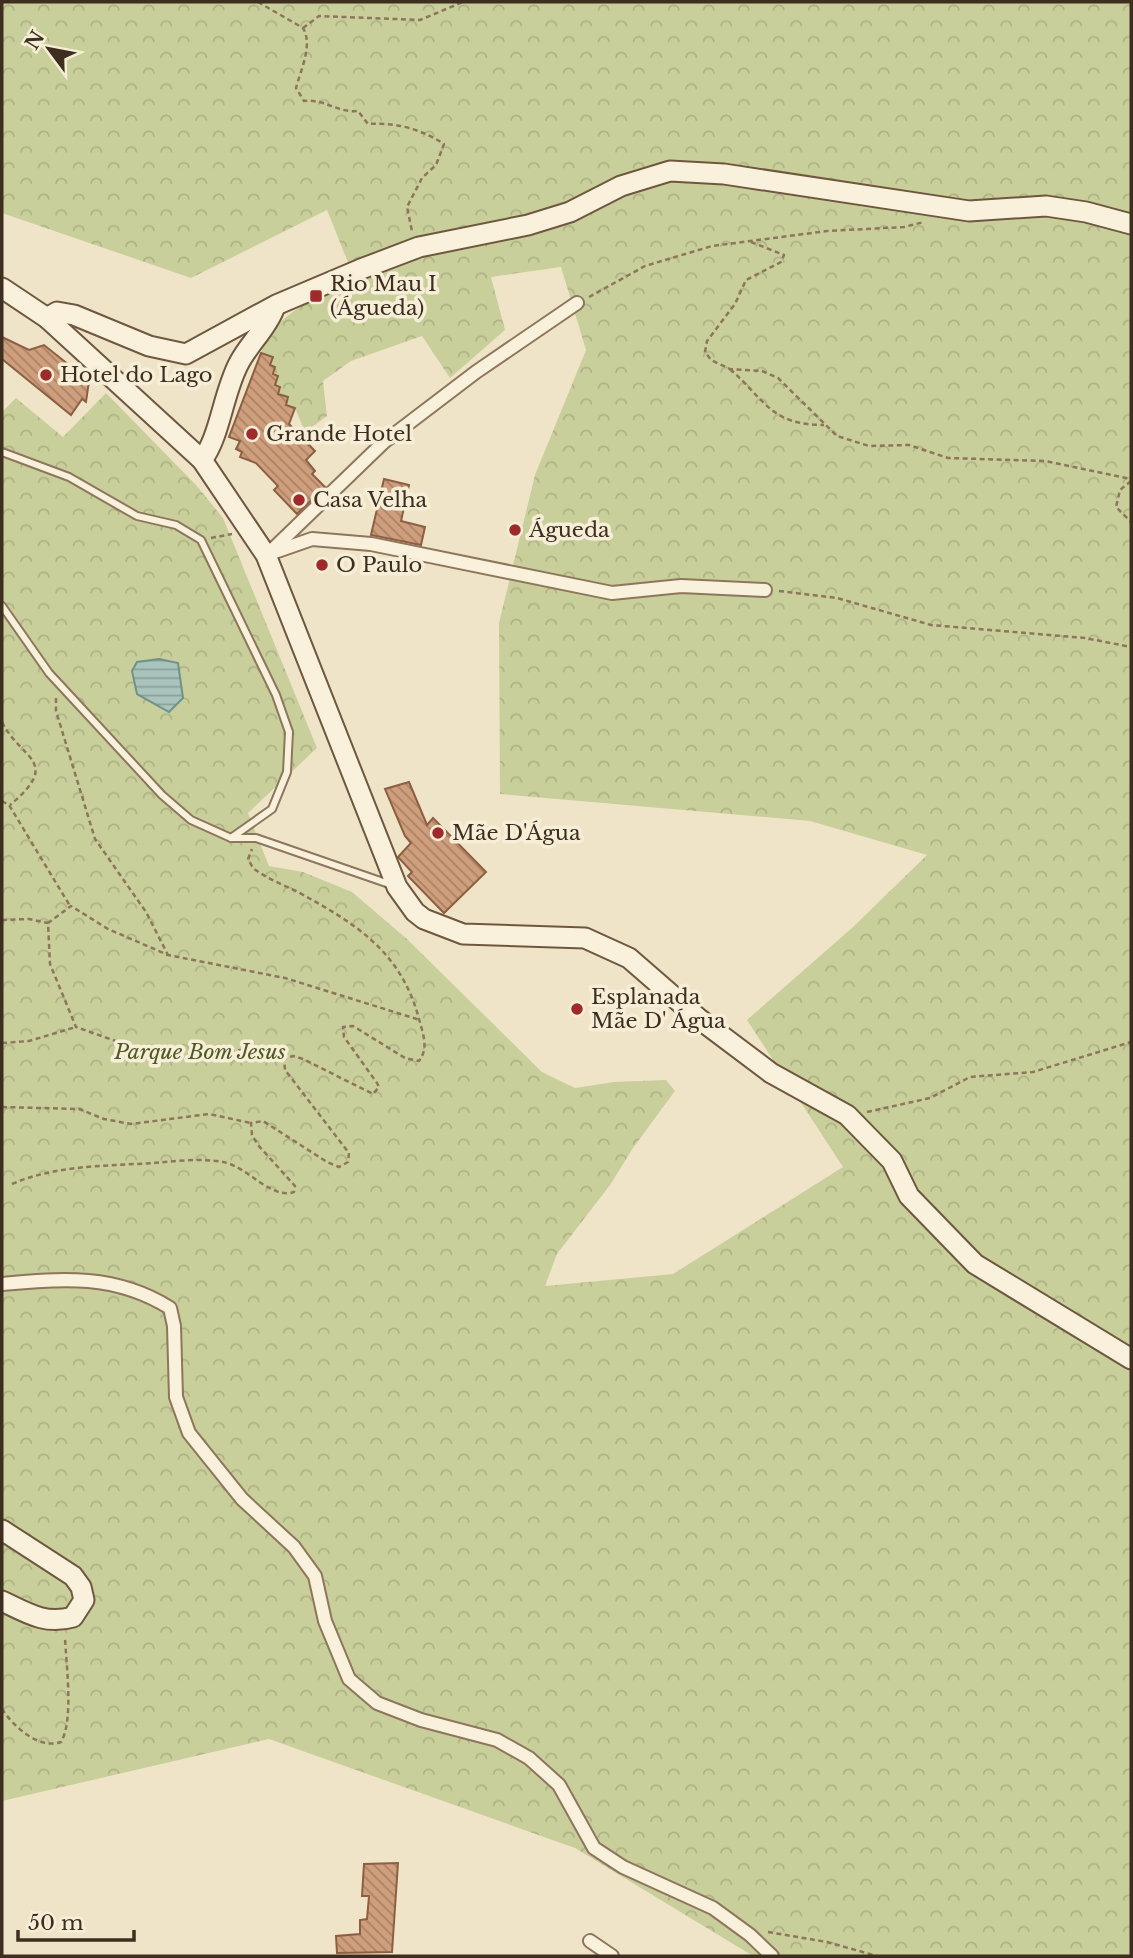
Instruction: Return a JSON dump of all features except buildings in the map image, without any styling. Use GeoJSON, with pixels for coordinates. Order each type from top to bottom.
{"type":"FeatureCollection","features":[{"type":"Feature","properties":{"kind":"main road"},"geometry":{"type":"LineString","coordinates":[[47,318],[57,312],[74,315],[149,346],[186,354],[307,289],[419,247],[528,225],[570,212],[621,186],[670,171],[724,174],[969,211],[1046,206],[1086,212],[1131,224]]}},
{"type":"Feature","properties":{"kind":"main road"},"geometry":{"type":"LineString","coordinates":[[7,290],[47,318],[202,460],[266,555],[397,887],[408,904],[424,919],[463,934],[585,938],[610,947],[629,958],[698,1018],[771,1073],[847,1115],[892,1161],[909,1196],[975,1264],[1131,1359]]}},
{"type":"Feature","properties":{"kind":"main road"},"geometry":{"type":"LineString","coordinates":[[202,460],[211,449],[222,401],[237,365],[253,338],[270,320],[276,305]]}},
{"type":"Feature","properties":{"kind":"main road"},"geometry":{"type":"LineString","coordinates":[[2,1530],[73,1576],[81,1587],[84,1600],[73,1617],[43,1620],[2,1601]]}},
{"type":"Feature","properties":{"kind":"street"},"geometry":{"type":"LineString","coordinates":[[266,555],[384,442],[476,372],[577,303]]}},
{"type":"Feature","properties":{"kind":"street"},"geometry":{"type":"LineString","coordinates":[[266,555],[312,539],[371,544],[612,593],[681,586],[765,590]]}},
{"type":"Feature","properties":{"kind":"street"},"geometry":{"type":"LineString","coordinates":[[2,1284],[53,1278],[124,1285],[149,1294],[170,1308],[174,1326],[176,1397],[189,1433],[242,1499],[294,1547],[315,1576],[325,1621],[349,1679],[377,1703],[421,1720],[498,1740],[529,1758],[559,1785],[594,1848],[623,1867],[713,1908],[750,1935],[772,1956]]}},
{"type":"Feature","properties":{"kind":"street"},"geometry":{"type":"LineString","coordinates":[[590,1941],[612,1956]]}},
{"type":"Feature","properties":{"kind":"lane"},"geometry":{"type":"LineString","coordinates":[[2,452],[69,477],[138,516],[176,525],[201,540],[276,695],[289,732],[287,772],[272,809],[230,838]]}},
{"type":"Feature","properties":{"kind":"lane"},"geometry":{"type":"LineString","coordinates":[[2,606],[57,681],[162,795],[191,820],[230,838],[256,838],[397,887]]}},
{"type":"Feature","properties":{"kind":"path"},"geometry":{"type":"LineString","coordinates":[[258,2],[303,28],[307,35],[308,48],[296,88],[304,101],[321,100],[346,112],[358,111],[368,124],[383,123],[424,131],[444,144],[436,165],[422,178],[407,208],[406,216],[419,247]]}},
{"type":"Feature","properties":{"kind":"path"},"geometry":{"type":"LineString","coordinates":[[303,28],[319,16],[420,20],[463,2]]}},
{"type":"Feature","properties":{"kind":"path"},"geometry":{"type":"LineString","coordinates":[[577,303],[645,266],[712,246],[827,231],[904,227],[930,221]]}},
{"type":"Feature","properties":{"kind":"path"},"geometry":{"type":"LineString","coordinates":[[751,242],[784,255],[781,262],[746,280],[735,304],[707,341],[705,352],[712,360],[730,369],[772,413],[799,425],[824,425]]}},
{"type":"Feature","properties":{"kind":"path"},"geometry":{"type":"LineString","coordinates":[[730,369],[762,371],[778,378],[837,436],[869,446],[909,445],[948,458],[1045,461],[1131,480]]}},
{"type":"Feature","properties":{"kind":"path"},"geometry":{"type":"LineString","coordinates":[[1131,480],[1120,490],[1116,507],[1131,522]]}},
{"type":"Feature","properties":{"kind":"path"},"geometry":{"type":"LineString","coordinates":[[201,540],[249,530]]}},
{"type":"Feature","properties":{"kind":"path"},"geometry":{"type":"LineString","coordinates":[[765,590],[837,598],[931,625],[1086,638],[1131,647]]}},
{"type":"Feature","properties":{"kind":"path"},"geometry":{"type":"LineString","coordinates":[[57,681],[56,711],[95,839],[146,912],[168,955]]}},
{"type":"Feature","properties":{"kind":"path"},"geometry":{"type":"LineString","coordinates":[[2,722],[7,733],[29,751],[36,768],[30,788],[9,805]]}},
{"type":"Feature","properties":{"kind":"path"},"geometry":{"type":"LineString","coordinates":[[2,801],[9,805],[71,906],[108,929],[168,955],[285,978],[419,1020]]}},
{"type":"Feature","properties":{"kind":"path"},"geometry":{"type":"LineString","coordinates":[[2,1043],[29,1041],[76,1027],[144,1051],[178,1055],[253,1049],[284,1059],[293,1056],[303,1059],[373,1094],[379,1087],[344,1037],[343,1027],[352,1026],[413,1061],[419,1061],[425,1046],[411,992],[400,969],[379,945],[343,918],[253,868],[248,859],[254,845],[259,842],[271,844]]}},
{"type":"Feature","properties":{"kind":"path"},"geometry":{"type":"LineString","coordinates":[[2,920],[29,919],[48,923],[71,906]]}},
{"type":"Feature","properties":{"kind":"path"},"geometry":{"type":"LineString","coordinates":[[48,923],[50,964],[76,1027]]}},
{"type":"Feature","properties":{"kind":"path"},"geometry":{"type":"LineString","coordinates":[[847,1115],[930,1097],[970,1077],[1033,1072],[1131,1042]]}},
{"type":"Feature","properties":{"kind":"path"},"geometry":{"type":"LineString","coordinates":[[2,1107],[79,1109],[104,1119],[131,1124],[209,1114],[251,1124],[263,1121],[327,1162],[339,1167],[348,1162],[349,1153],[285,1070],[284,1059]]}},
{"type":"Feature","properties":{"kind":"path"},"geometry":{"type":"LineString","coordinates":[[12,1184],[34,1174],[67,1169],[194,1160],[224,1162],[249,1172],[278,1193],[294,1192],[290,1181],[258,1145],[251,1124]]}},
{"type":"Feature","properties":{"kind":"path"},"geometry":{"type":"LineString","coordinates":[[2,1709],[10,1721],[37,1740],[52,1745],[61,1742],[65,1735],[67,1711],[65,1619]]}},
{"type":"Feature","properties":{"kind":"path"},"geometry":{"type":"LineString","coordinates":[[750,1935],[771,1932],[827,1942],[877,1956]]}},
{"type":"Feature","properties":{"kind":"green space","name":"Parque Bom Jesus"},"geometry":{"type":"Polygon","coordinates":[[[2,2],[1131,2],[1131,1956],[753,1956],[575,1848],[269,1739],[2,1801],[2,412],[16,398],[63,437],[106,393],[196,485],[223,518],[317,748],[248,813],[269,866],[303,872],[352,892],[407,939],[542,1072],[575,1088],[614,1082],[666,1080],[675,1091],[633,1148],[610,1185],[557,1254],[545,1286],[673,1274],[843,1167],[747,1020],[853,927],[927,855],[810,821],[500,794],[499,623],[535,475],[586,350],[561,267],[491,277],[505,330],[450,378],[422,336],[351,361],[323,381],[327,416],[305,432],[295,408],[286,405],[288,397],[278,394],[280,387],[275,385],[275,367],[270,365],[272,357],[261,353],[267,339],[287,317],[313,300],[355,280],[327,210],[191,278],[2,213],[2,2]]]}},
{"type":"Feature","properties":{"kind":"water"},"geometry":{"type":"Polygon","coordinates":[[[159,659],[178,663],[183,698],[169,712],[137,694],[132,671],[137,662],[159,659]]]}},
{"type":"Feature","properties":{"kind":"place","name":"Rio Mau I (Águeda)"},"geometry":{"type":"Point","coordinates":[316,296]}},
{"type":"Feature","properties":{"kind":"place","name":"Hotel do Lago"},"geometry":{"type":"Point","coordinates":[46,375]}},
{"type":"Feature","properties":{"kind":"place","name":"Grande Hotel"},"geometry":{"type":"Point","coordinates":[252,434]}},
{"type":"Feature","properties":{"kind":"place","name":"Casa Velha"},"geometry":{"type":"Point","coordinates":[299,500]}},
{"type":"Feature","properties":{"kind":"place","name":"Águeda"},"geometry":{"type":"Point","coordinates":[515,530]}},
{"type":"Feature","properties":{"kind":"place","name":"O Paulo"},"geometry":{"type":"Point","coordinates":[322,565]}},
{"type":"Feature","properties":{"kind":"place","name":"Mãe D'Água"},"geometry":{"type":"Point","coordinates":[438,833]}},
{"type":"Feature","properties":{"kind":"place","name":"Esplanada Mãe D' Água"},"geometry":{"type":"Point","coordinates":[577,1009]}}]}
